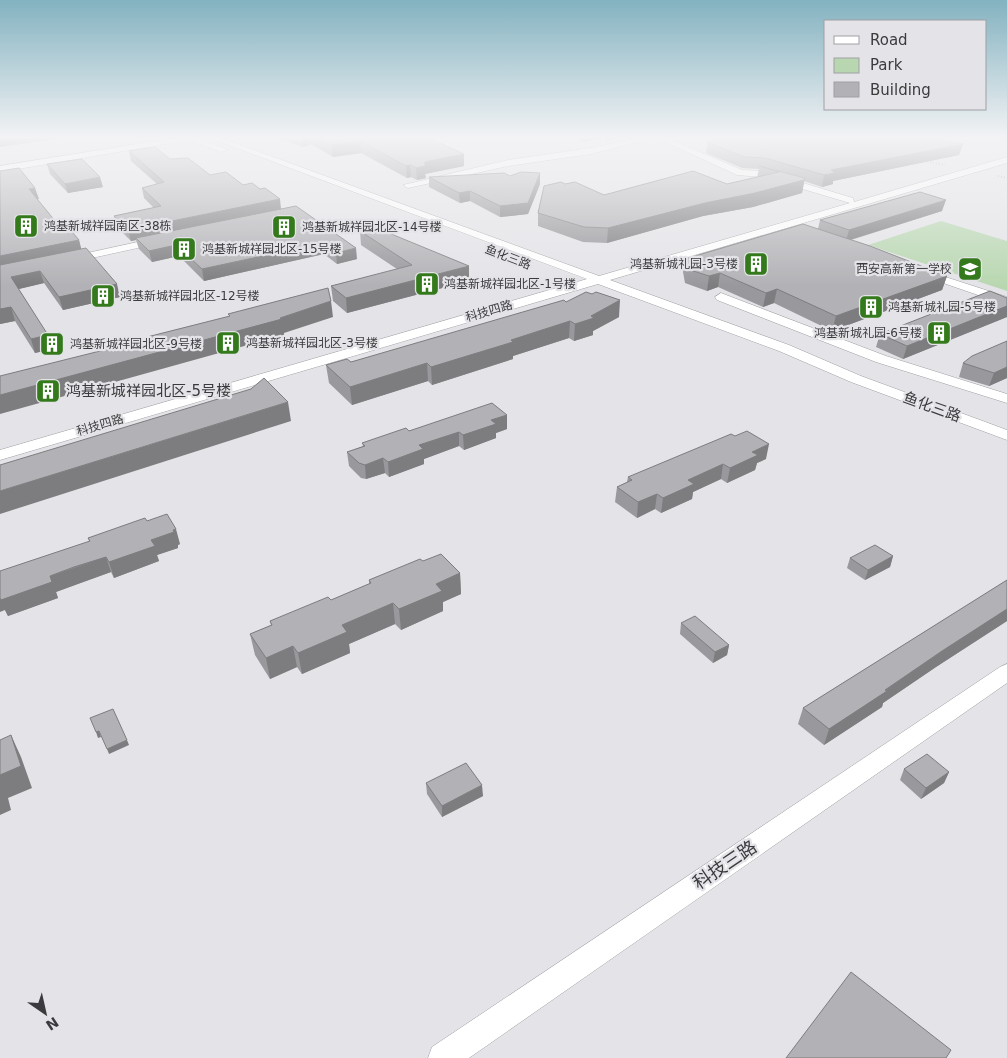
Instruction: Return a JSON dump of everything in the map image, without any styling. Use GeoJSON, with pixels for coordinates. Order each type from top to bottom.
{"type":"FeatureCollection","features":[{"type":"Feature","properties":{"kind":"street","name":"鱼化三路"},"geometry":{"type":"LineString","coordinates":[[326,187],[583,280],[784,348],[856,379],[1007,435]]}},
{"type":"Feature","properties":{"kind":"street","name":"鱼化三路"},"geometry":{"type":"LineString","coordinates":[[342,187],[583,280],[770,355],[856,379]]}},
{"type":"Feature","properties":{"kind":"street"},"geometry":{"type":"LineString","coordinates":[[808,187],[850,200]]}},
{"type":"Feature","properties":{"kind":"street","name":"科技四路"},"geometry":{"type":"LineString","coordinates":[[0,455],[897,187]]}},
{"type":"Feature","properties":{"kind":"street","name":"科技四路"},"geometry":{"type":"LineString","coordinates":[[0,446],[782,225],[905,187]]}},
{"type":"Feature","properties":{"kind":"street"},"geometry":{"type":"LineString","coordinates":[[782,225],[800,232]]}},
{"type":"Feature","properties":{"kind":"street"},"geometry":{"type":"LineString","coordinates":[[58,262],[174,237]]}},
{"type":"Feature","properties":{"kind":"street"},"geometry":{"type":"LineString","coordinates":[[913,270],[1007,301]]}},
{"type":"Feature","properties":{"kind":"street"},"geometry":{"type":"LineString","coordinates":[[721,298],[881,359],[1007,399]]}},
{"type":"Feature","properties":{"kind":"street","name":"科技三路"},"geometry":{"type":"LineString","coordinates":[[443,1058],[1007,672]]}},
{"type":"Feature","properties":{"kind":"green space","name":"西安高新第一学校"},"geometry":{"type":"Polygon","coordinates":[[[941,221],[1007,241],[1007,291],[868,245],[941,221]]]}},
{"type":"Feature","properties":{"kind":"building"},"geometry":{"type":"Polygon","coordinates":[[[0,187],[34,187],[29,189],[60,227],[67,226],[79,240],[0,256],[0,187]]]}},
{"type":"Feature","properties":{"kind":"building"},"geometry":{"type":"Polygon","coordinates":[[[258,187],[265,188],[280,199],[128,230],[114,216],[161,206],[142,188],[258,187]]]}},
{"type":"Feature","properties":{"kind":"building"},"geometry":{"type":"Polygon","coordinates":[[[448,187],[534,187],[528,203],[500,206],[470,191],[459,193],[448,187]]]}},
{"type":"Feature","properties":{"kind":"building"},"geometry":{"type":"Polygon","coordinates":[[[544,187],[587,187],[604,195],[632,187],[776,187],[705,203],[608,228],[584,227],[538,213],[544,187]]]}},
{"type":"Feature","properties":{"kind":"building"},"geometry":{"type":"Polygon","coordinates":[[[920,192],[946,200],[849,230],[820,220],[920,192]]]}},
{"type":"Feature","properties":{"kind":"building"},"geometry":{"type":"Polygon","coordinates":[[[296,206],[356,248],[336,253],[323,243],[202,269],[176,245],[149,251],[136,238],[296,206]]]}},
{"type":"Feature","properties":{"kind":"building"},"geometry":{"type":"Polygon","coordinates":[[[803,224],[870,246],[947,276],[836,316],[777,289],[766,293],[720,273],[709,276],[687,269],[685,259],[803,224]]]}},
{"type":"Feature","properties":{"kind":"building"},"geometry":{"type":"Polygon","coordinates":[[[360,231],[384,231],[469,266],[346,298],[331,286],[412,265],[360,231]]]}},
{"type":"Feature","properties":{"kind":"building"},"geometry":{"type":"Polygon","coordinates":[[[86,248],[117,284],[59,297],[40,271],[11,277],[48,335],[31,339],[11,307],[0,309],[0,265],[86,248]]]}},
{"type":"Feature","properties":{"kind":"building"},"geometry":{"type":"Polygon","coordinates":[[[328,288],[331,301],[280,318],[282,319],[0,395],[0,376],[148,339],[147,337],[230,316],[228,314],[328,288]]]}},
{"type":"Feature","properties":{"kind":"building"},"geometry":{"type":"Polygon","coordinates":[[[990,291],[1007,298],[1007,306],[907,346],[880,334],[990,291]]]}},
{"type":"Feature","properties":{"kind":"building"},"geometry":{"type":"Polygon","coordinates":[[[586,292],[592,294],[596,292],[620,300],[591,316],[594,318],[575,324],[570,321],[511,340],[513,342],[431,367],[427,363],[350,387],[326,365],[347,359],[351,362],[564,300],[566,302],[586,292]]]}},
{"type":"Feature","properties":{"kind":"building"},"geometry":{"type":"Polygon","coordinates":[[[1007,341],[1007,367],[994,373],[963,363],[972,356],[1007,341]]]}},
{"type":"Feature","properties":{"kind":"building"},"geometry":{"type":"Polygon","coordinates":[[[264,378],[288,402],[0,491],[0,465],[251,389],[264,378]]]}},
{"type":"Feature","properties":{"kind":"building"},"geometry":{"type":"Polygon","coordinates":[[[492,403],[507,415],[491,420],[496,424],[463,435],[459,432],[419,445],[423,449],[388,462],[383,458],[365,465],[359,463],[347,452],[365,446],[362,443],[406,428],[409,431],[492,403]]]}},
{"type":"Feature","properties":{"kind":"building"},"geometry":{"type":"Polygon","coordinates":[[[747,431],[769,444],[752,452],[758,455],[730,468],[723,464],[688,480],[694,484],[663,498],[657,494],[638,502],[617,487],[632,480],[628,477],[731,434],[735,436],[747,431]]]}},
{"type":"Feature","properties":{"kind":"building"},"geometry":{"type":"Polygon","coordinates":[[[167,514],[176,529],[173,530],[174,532],[151,540],[155,546],[109,562],[106,557],[74,567],[50,576],[52,582],[1,600],[0,571],[90,541],[88,538],[145,518],[147,521],[167,514]]]}},
{"type":"Feature","properties":{"kind":"building"},"geometry":{"type":"Polygon","coordinates":[[[875,545],[893,556],[868,570],[850,558],[875,545]]]}},
{"type":"Feature","properties":{"kind":"building"},"geometry":{"type":"Polygon","coordinates":[[[441,554],[460,573],[436,584],[442,591],[399,609],[393,603],[342,625],[347,632],[298,653],[293,646],[266,658],[250,634],[272,625],[270,621],[328,597],[331,600],[371,583],[369,580],[420,559],[423,561],[441,554]]]}},
{"type":"Feature","properties":{"kind":"building"},"geometry":{"type":"Polygon","coordinates":[[[1007,580],[1007,609],[942,651],[885,690],[887,691],[829,729],[803,708],[1007,580]]]}},
{"type":"Feature","properties":{"kind":"building"},"geometry":{"type":"Polygon","coordinates":[[[695,616],[729,645],[715,652],[681,623],[695,616]]]}},
{"type":"Feature","properties":{"kind":"building"},"geometry":{"type":"Polygon","coordinates":[[[113,709],[127,740],[107,749],[99,731],[96,732],[90,718],[113,709]]]}},
{"type":"Feature","properties":{"kind":"building"},"geometry":{"type":"Polygon","coordinates":[[[11,735],[21,766],[0,775],[0,740],[11,735]]]}},
{"type":"Feature","properties":{"kind":"building"},"geometry":{"type":"Polygon","coordinates":[[[927,754],[949,772],[926,788],[904,769],[927,754]]]}},
{"type":"Feature","properties":{"kind":"building"},"geometry":{"type":"Polygon","coordinates":[[[466,763],[482,785],[442,806],[426,783],[466,763]]]}},
{"type":"Feature","properties":{"kind":"building"},"geometry":{"type":"Polygon","coordinates":[[[851,972],[951,1050],[946,1058],[786,1058],[851,972]]]}},
{"type":"Feature","properties":{"kind":"place","name":"鸿基新城祥园南区-38栋"},"geometry":{"type":"Point","coordinates":[26,226]}},
{"type":"Feature","properties":{"kind":"place","name":"鸿基新城祥园北区-14号楼"},"geometry":{"type":"Point","coordinates":[284,227]}},
{"type":"Feature","properties":{"kind":"place","name":"鸿基新城祥园北区-15号楼"},"geometry":{"type":"Point","coordinates":[184,249]}},
{"type":"Feature","properties":{"kind":"place","name":"鸿基新城礼园-3号楼"},"geometry":{"type":"Point","coordinates":[756,264]}},
{"type":"Feature","properties":{"kind":"place","name":"西安高新第一学校"},"geometry":{"type":"Point","coordinates":[970,269]}},
{"type":"Feature","properties":{"kind":"place","name":"鸿基新城祥园北区-1号楼"},"geometry":{"type":"Point","coordinates":[427,284]}},
{"type":"Feature","properties":{"kind":"place","name":"鸿基新城祥园北区-12号楼"},"geometry":{"type":"Point","coordinates":[103,296]}},
{"type":"Feature","properties":{"kind":"place","name":"鸿基新城礼园-5号楼"},"geometry":{"type":"Point","coordinates":[871,307]}},
{"type":"Feature","properties":{"kind":"place","name":"鸿基新城礼园-6号楼"},"geometry":{"type":"Point","coordinates":[939,333]}},
{"type":"Feature","properties":{"kind":"place","name":"鸿基新城祥园北区-3号楼"},"geometry":{"type":"Point","coordinates":[228,343]}},
{"type":"Feature","properties":{"kind":"place","name":"鸿基新城祥园北区-9号楼"},"geometry":{"type":"Point","coordinates":[52,344]}},
{"type":"Feature","properties":{"kind":"place","name":"鸿基新城祥园北区-5号楼"},"geometry":{"type":"Point","coordinates":[48,391]}}]}
